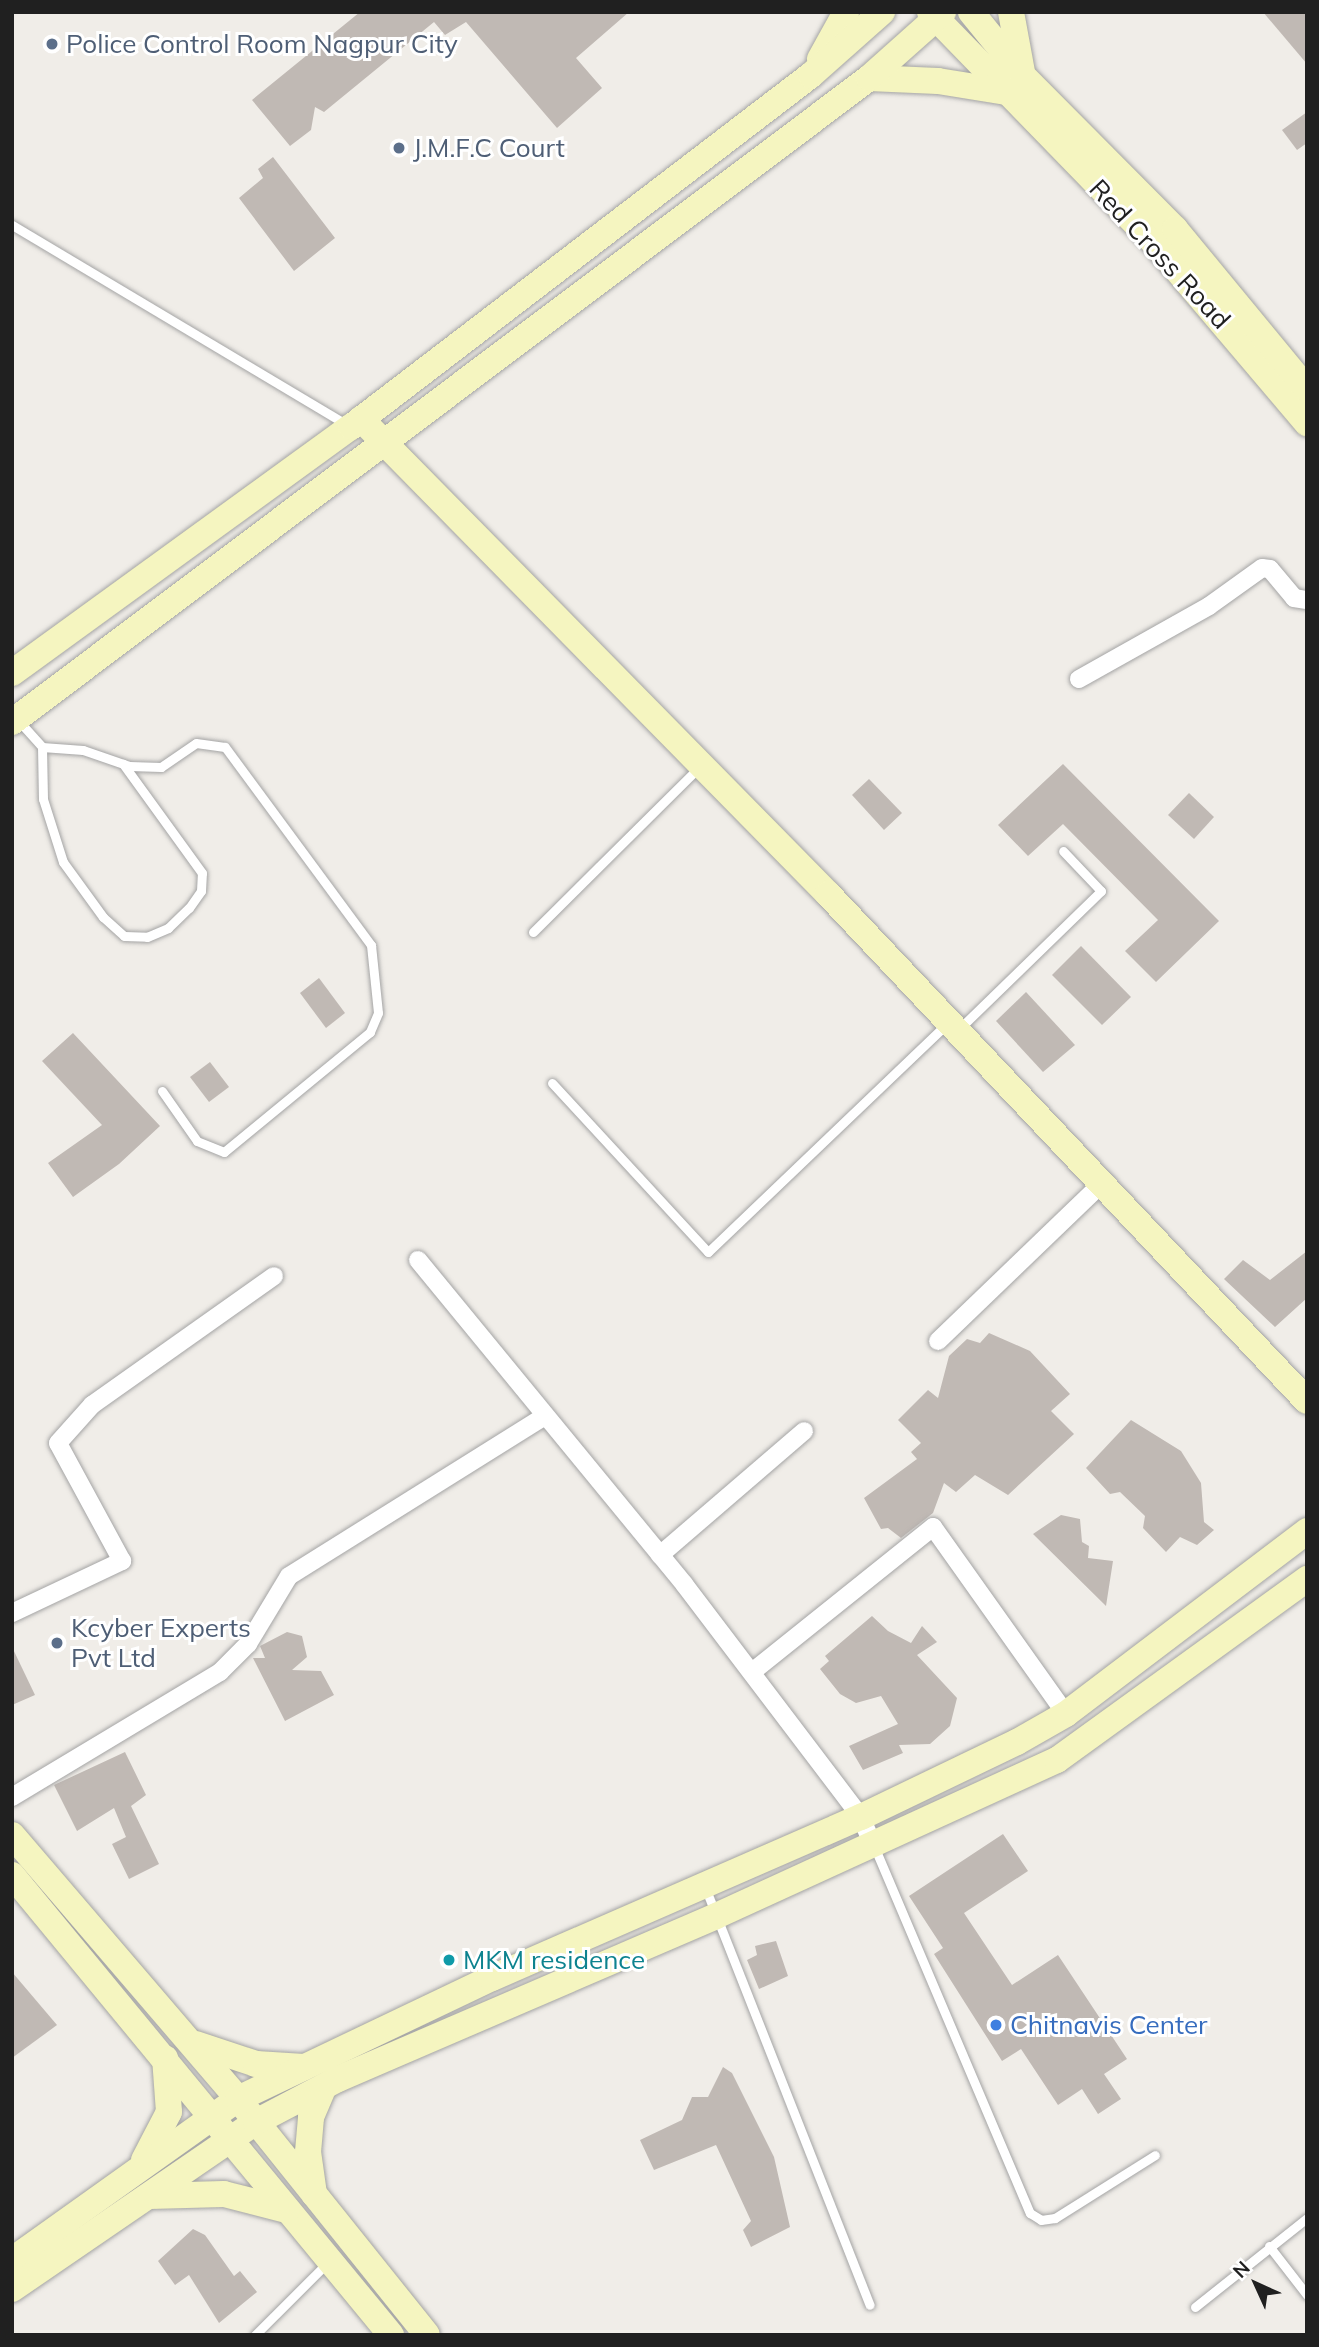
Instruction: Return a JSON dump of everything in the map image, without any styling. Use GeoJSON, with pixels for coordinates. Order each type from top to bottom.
{"type":"FeatureCollection","features":[{"type":"Feature","properties":{"kind":"street"},"geometry":{"type":"LineString","coordinates":[[811,75],[846,12]]}},
{"type":"Feature","properties":{"kind":"street"},"geometry":{"type":"LineString","coordinates":[[12,673],[356,423],[811,75],[882,12]]}},
{"type":"Feature","properties":{"kind":"street","name":"Red Cross Road"},"geometry":{"type":"LineString","coordinates":[[971,12],[1014,84],[1150,238],[1307,423]]}},
{"type":"Feature","properties":{"kind":"street"},"geometry":{"type":"LineString","coordinates":[[869,78],[1014,84],[1011,12]]}},
{"type":"Feature","properties":{"kind":"street"},"geometry":{"type":"LineString","coordinates":[[15,720],[869,78],[936,15]]}},
{"type":"Feature","properties":{"kind":"street","name":"Red Cross Road"},"geometry":{"type":"LineString","coordinates":[[936,15],[1175,229],[1307,389]]}},
{"type":"Feature","properties":{"kind":"street"},"geometry":{"type":"LineString","coordinates":[[356,423],[384,442],[701,765],[953,1026],[1307,1401]]}},
{"type":"Feature","properties":{"kind":"street"},"geometry":{"type":"LineString","coordinates":[[1079,679],[1209,606],[1262,568],[1270,569],[1294,598],[1307,600]]}},
{"type":"Feature","properties":{"kind":"street"},"geometry":{"type":"LineString","coordinates":[[938,1341],[1101,1183]]}},
{"type":"Feature","properties":{"kind":"street"},"geometry":{"type":"LineString","coordinates":[[418,1260],[660,1555],[752,1672],[862,1817],[873,1845]]}},
{"type":"Feature","properties":{"kind":"street"},"geometry":{"type":"LineString","coordinates":[[12,1613],[122,1561],[58,1443],[92,1405],[274,1276]]}},
{"type":"Feature","properties":{"kind":"street"},"geometry":{"type":"LineString","coordinates":[[12,1797],[220,1672],[248,1644],[289,1576],[545,1416]]}},
{"type":"Feature","properties":{"kind":"street"},"geometry":{"type":"LineString","coordinates":[[660,1555],[804,1431]]}},
{"type":"Feature","properties":{"kind":"street"},"geometry":{"type":"LineString","coordinates":[[752,1672],[933,1527],[1066,1714]]}},
{"type":"Feature","properties":{"kind":"street"},"geometry":{"type":"LineString","coordinates":[[13,2257],[239,2099],[492,1978],[862,1817],[1066,1714],[1307,1531]]}},
{"type":"Feature","properties":{"kind":"street"},"geometry":{"type":"LineString","coordinates":[[12,2289],[256,2122],[324,2087],[716,1916],[1057,1760],[1307,1579]]}},
{"type":"Feature","properties":{"kind":"street"},"geometry":{"type":"LineString","coordinates":[[12,1835],[239,2099],[427,2335]]}},
{"type":"Feature","properties":{"kind":"street"},"geometry":{"type":"LineString","coordinates":[[12,1875],[391,2335]]}},
{"type":"Feature","properties":{"kind":"street"},"geometry":{"type":"LineString","coordinates":[[188,2040],[221,2056],[256,2064],[306,2067]]}},
{"type":"Feature","properties":{"kind":"street"},"geometry":{"type":"LineString","coordinates":[[137,2170],[159,2136],[169,2112],[164,2058]]}},
{"type":"Feature","properties":{"kind":"street"},"geometry":{"type":"LineString","coordinates":[[313,2194],[308,2152],[311,2117],[324,2087]]}},
{"type":"Feature","properties":{"kind":"street"},"geometry":{"type":"LineString","coordinates":[[145,2196],[224,2194],[289,2210]]}},
{"type":"Feature","properties":{"kind":"lane"},"geometry":{"type":"LineString","coordinates":[[12,225],[356,423]]}},
{"type":"Feature","properties":{"kind":"lane"},"geometry":{"type":"LineString","coordinates":[[15,720],[42,747],[83,750],[123,764],[161,767],[196,743],[225,747],[371,944],[378,1013],[370,1032],[224,1152],[197,1141],[162,1091]]}},
{"type":"Feature","properties":{"kind":"lane"},"geometry":{"type":"LineString","coordinates":[[42,747],[43,799],[63,862],[103,917],[124,936],[148,937],[168,928],[189,908],[201,891],[202,873],[123,764]]}},
{"type":"Feature","properties":{"kind":"lane"},"geometry":{"type":"LineString","coordinates":[[533,932],[701,765]]}},
{"type":"Feature","properties":{"kind":"lane"},"geometry":{"type":"LineString","coordinates":[[552,1083],[708,1252],[1101,891],[1063,851]]}},
{"type":"Feature","properties":{"kind":"lane"},"geometry":{"type":"LineString","coordinates":[[873,1845],[1030,2213],[1041,2220],[1055,2218],[1154,2155]]}},
{"type":"Feature","properties":{"kind":"lane"},"geometry":{"type":"LineString","coordinates":[[705,1887],[870,2305]]}},
{"type":"Feature","properties":{"kind":"lane"},"geometry":{"type":"LineString","coordinates":[[1195,2307],[1307,2218]]}},
{"type":"Feature","properties":{"kind":"lane"},"geometry":{"type":"LineString","coordinates":[[1269,2246],[1307,2295]]}},
{"type":"Feature","properties":{"kind":"lane"},"geometry":{"type":"LineString","coordinates":[[255,2335],[330,2260]]}},
{"type":"Feature","properties":{"kind":"building"},"geometry":{"type":"Polygon","coordinates":[[[360,12],[629,12],[576,58],[602,88],[557,128],[466,22],[445,35],[434,22],[324,112],[315,107],[311,130],[290,146],[252,100],[360,12]]]}},
{"type":"Feature","properties":{"kind":"building"},"geometry":{"type":"Polygon","coordinates":[[[1263,12],[1307,12],[1307,64],[1263,12]]]}},
{"type":"Feature","properties":{"kind":"building"},"geometry":{"type":"Polygon","coordinates":[[[1307,112],[1307,143],[1297,150],[1282,130],[1307,112]]]}},
{"type":"Feature","properties":{"kind":"building"},"geometry":{"type":"Polygon","coordinates":[[[273,157],[335,238],[294,271],[239,198],[263,178],[258,169],[273,157]]]}},
{"type":"Feature","properties":{"kind":"building"},"geometry":{"type":"Polygon","coordinates":[[[1063,764],[1219,921],[1156,982],[1125,951],[1158,920],[1063,824],[1028,856],[998,825],[1063,764]]]}},
{"type":"Feature","properties":{"kind":"building"},"geometry":{"type":"Polygon","coordinates":[[[869,779],[902,813],[884,830],[852,795],[869,779]]]}},
{"type":"Feature","properties":{"kind":"building"},"geometry":{"type":"Polygon","coordinates":[[[1189,793],[1214,817],[1194,839],[1168,815],[1189,793]]]}},
{"type":"Feature","properties":{"kind":"building"},"geometry":{"type":"Polygon","coordinates":[[[1081,946],[1131,997],[1102,1025],[1052,975],[1081,946]]]}},
{"type":"Feature","properties":{"kind":"building"},"geometry":{"type":"Polygon","coordinates":[[[319,978],[345,1013],[326,1028],[300,993],[319,978]]]}},
{"type":"Feature","properties":{"kind":"building"},"geometry":{"type":"Polygon","coordinates":[[[1026,992],[1075,1045],[1043,1072],[996,1021],[1026,992]]]}},
{"type":"Feature","properties":{"kind":"building"},"geometry":{"type":"Polygon","coordinates":[[[73,1033],[160,1126],[119,1164],[73,1197],[48,1163],[102,1125],[42,1061],[73,1033]]]}},
{"type":"Feature","properties":{"kind":"building"},"geometry":{"type":"Polygon","coordinates":[[[210,1062],[229,1087],[209,1102],[190,1077],[210,1062]]]}},
{"type":"Feature","properties":{"kind":"building"},"geometry":{"type":"Polygon","coordinates":[[[1307,1251],[1307,1298],[1275,1327],[1224,1279],[1243,1260],[1270,1280],[1307,1251]]]}},
{"type":"Feature","properties":{"kind":"building"},"geometry":{"type":"Polygon","coordinates":[[[989,1333],[1030,1351],[1070,1394],[1051,1411],[1074,1434],[1008,1495],[975,1475],[956,1492],[944,1483],[933,1513],[901,1538],[888,1528],[881,1529],[864,1498],[917,1459],[911,1452],[921,1443],[898,1420],[928,1390],[938,1398],[949,1356],[967,1339],[980,1343],[989,1333]]]}},
{"type":"Feature","properties":{"kind":"building"},"geometry":{"type":"Polygon","coordinates":[[[1131,1420],[1181,1451],[1201,1483],[1204,1522],[1214,1530],[1197,1545],[1180,1537],[1166,1552],[1143,1528],[1145,1516],[1120,1492],[1110,1494],[1086,1468],[1131,1420]]]}},
{"type":"Feature","properties":{"kind":"building"},"geometry":{"type":"Polygon","coordinates":[[[1061,1515],[1080,1519],[1082,1542],[1089,1546],[1088,1558],[1113,1561],[1106,1606],[1033,1534],[1061,1515]]]}},
{"type":"Feature","properties":{"kind":"building"},"geometry":{"type":"Polygon","coordinates":[[[872,1616],[888,1631],[911,1643],[922,1626],[937,1642],[917,1655],[957,1698],[950,1726],[930,1744],[899,1745],[903,1753],[863,1770],[849,1746],[898,1724],[881,1696],[856,1703],[840,1694],[820,1669],[829,1661],[825,1656],[872,1616]]]}},
{"type":"Feature","properties":{"kind":"building"},"geometry":{"type":"Polygon","coordinates":[[[287,1632],[302,1636],[307,1657],[292,1670],[321,1671],[334,1695],[285,1721],[253,1658],[265,1658],[260,1646],[287,1632]]]}},
{"type":"Feature","properties":{"kind":"building"},"geometry":{"type":"Polygon","coordinates":[[[12,1647],[35,1695],[12,1705],[12,1647]]]}},
{"type":"Feature","properties":{"kind":"building"},"geometry":{"type":"Polygon","coordinates":[[[125,1752],[146,1795],[131,1806],[159,1864],[129,1879],[112,1844],[126,1837],[114,1808],[77,1831],[54,1785],[125,1752]]]}},
{"type":"Feature","properties":{"kind":"building"},"geometry":{"type":"Polygon","coordinates":[[[1003,1834],[1028,1871],[964,1913],[1012,1985],[1058,1955],[1127,2059],[1104,2074],[1121,2099],[1098,2114],[1082,2089],[1058,2105],[1021,2049],[1002,2061],[934,1954],[943,1948],[909,1896],[1003,1834]]]}},
{"type":"Feature","properties":{"kind":"building"},"geometry":{"type":"Polygon","coordinates":[[[776,1941],[788,1976],[759,1989],[747,1960],[757,1955],[755,1946],[776,1941]]]}},
{"type":"Feature","properties":{"kind":"building"},"geometry":{"type":"Polygon","coordinates":[[[12,1972],[57,2025],[12,2058],[12,1972]]]}},
{"type":"Feature","properties":{"kind":"building"},"geometry":{"type":"Polygon","coordinates":[[[723,2067],[732,2073],[774,2157],[790,2227],[751,2247],[743,2230],[751,2221],[716,2145],[654,2170],[640,2140],[682,2120],[692,2097],[708,2097],[723,2067]]]}},
{"type":"Feature","properties":{"kind":"building"},"geometry":{"type":"Polygon","coordinates":[[[193,2229],[205,2235],[234,2276],[240,2271],[257,2292],[219,2323],[189,2275],[175,2285],[158,2261],[193,2229]]]}},
{"type":"Feature","properties":{"kind":"place","name":"Police Control Room Nagpur City"},"geometry":{"type":"Point","coordinates":[52,44]}},
{"type":"Feature","properties":{"kind":"place","name":"J.M.F.C Court"},"geometry":{"type":"Point","coordinates":[399,148]}},
{"type":"Feature","properties":{"kind":"place","name":"Kcyber Experts Pvt Ltd"},"geometry":{"type":"Point","coordinates":[57,1643]}},
{"type":"Feature","properties":{"kind":"place","name":"MKM residence"},"geometry":{"type":"Point","coordinates":[449,1960]}},
{"type":"Feature","properties":{"kind":"place","name":"Chitnavis Center"},"geometry":{"type":"Point","coordinates":[996,2025]}}]}
